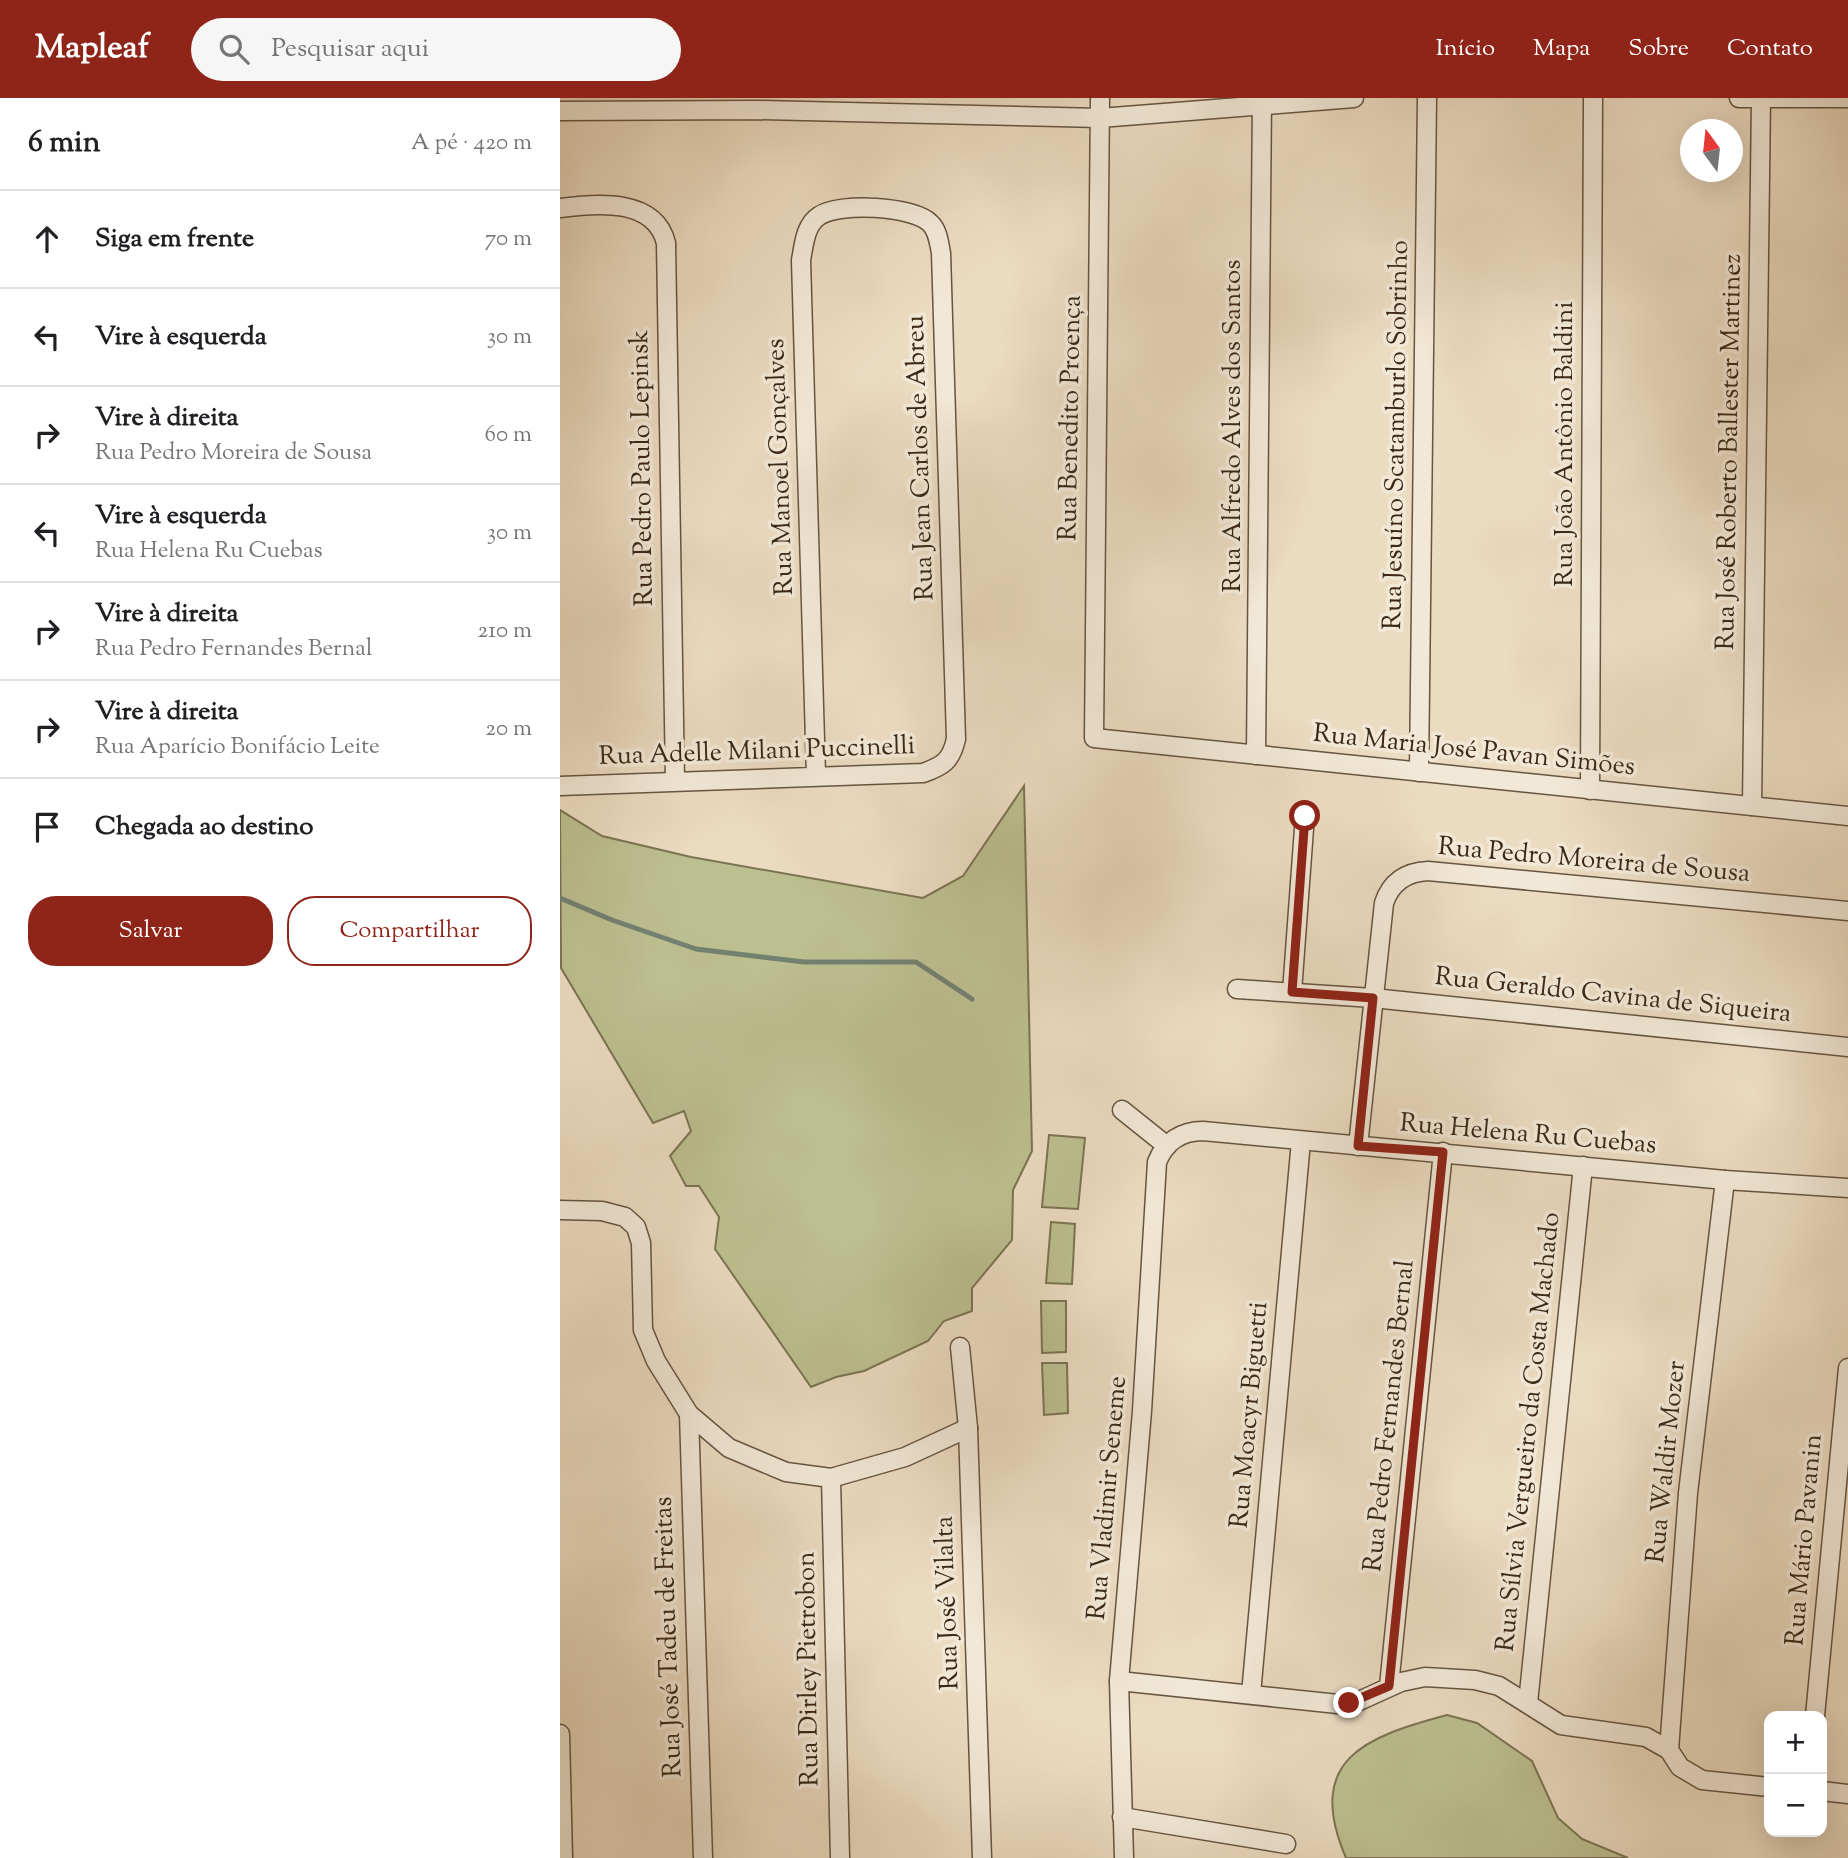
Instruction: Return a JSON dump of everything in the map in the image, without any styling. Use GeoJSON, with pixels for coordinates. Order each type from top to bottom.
{"type":"FeatureCollection","features":[{"type":"Feature","properties":{"kind":"street","name":"Rua Benedito Proença"},"geometry":{"type":"LineString","coordinates":[[1094,738],[1100,98]]}},
{"type":"Feature","properties":{"kind":"street"},"geometry":{"type":"LineString","coordinates":[[560,111],[598,104],[924,106],[1100,118],[1262,102],[1354,98]]}},
{"type":"Feature","properties":{"kind":"street","name":"Rua Jesuíno Scatamburlo Sobrinho"},"geometry":{"type":"LineString","coordinates":[[1419,772],[1427,98]]}},
{"type":"Feature","properties":{"kind":"street","name":"Rua João Antônio Baldini"},"geometry":{"type":"LineString","coordinates":[[1590,790],[1593,98]]}},
{"type":"Feature","properties":{"kind":"street"},"geometry":{"type":"LineString","coordinates":[[1739,98],[1848,98]]}},
{"type":"Feature","properties":{"kind":"street","name":"Rua José Roberto Ballester Martinez"},"geometry":{"type":"LineString","coordinates":[[1752,806],[1761,98]]}},
{"type":"Feature","properties":{"kind":"street","name":"Rua Alfredo Alves dos Santos"},"geometry":{"type":"LineString","coordinates":[[1256,755],[1262,102]]}},
{"type":"Feature","properties":{"kind":"street","name":"Rua Pedro Paulo Lepinsk"},"geometry":{"type":"LineString","coordinates":[[560,208],[634,208],[647,214],[661,229],[666,243],[675,781]]}},
{"type":"Feature","properties":{"kind":"street","name":"Rua Manoel Gonçalves"},"geometry":{"type":"LineString","coordinates":[[816,775],[802,260],[805,236],[817,216],[836,208],[870,208]]}},
{"type":"Feature","properties":{"kind":"street","name":"Rua Jean Carlos de Abreu"},"geometry":{"type":"LineString","coordinates":[[870,208],[915,213],[931,223],[941,253],[956,739],[952,757]]}},
{"type":"Feature","properties":{"kind":"street","name":"Rua Maria José Pavan Simões"},"geometry":{"type":"LineString","coordinates":[[1094,738],[1848,816]]}},
{"type":"Feature","properties":{"kind":"street","name":"Rua Adelle Milani Puccinelli"},"geometry":{"type":"LineString","coordinates":[[560,786],[923,773],[941,766],[952,757]]}},
{"type":"Feature","properties":{"kind":"street"},"geometry":{"type":"LineString","coordinates":[[1292,992],[1305,816]]}},
{"type":"Feature","properties":{"kind":"street","name":"Rua Pedro Moreira de Sousa"},"geometry":{"type":"LineString","coordinates":[[1358,1146],[1384,903],[1394,884],[1413,873],[1428,871],[1848,911]]}},
{"type":"Feature","properties":{"kind":"street","name":"Rua Geraldo Cavina de Siqueira"},"geometry":{"type":"LineString","coordinates":[[1237,989],[1373,998],[1848,1047]]}},
{"type":"Feature","properties":{"kind":"street"},"geometry":{"type":"LineString","coordinates":[[1122,1110],[1167,1146]]}},
{"type":"Feature","properties":{"kind":"street","name":"Rua Helena Ru Cuebas"},"geometry":{"type":"LineString","coordinates":[[1167,1146],[1181,1135],[1195,1131],[1725,1180],[1848,1188]]}},
{"type":"Feature","properties":{"kind":"street","name":"Rua Moacyr Biguetti"},"geometry":{"type":"LineString","coordinates":[[1251,1694],[1301,1141]]}},
{"type":"Feature","properties":{"kind":"street","name":"Rua Vladimir Seneme"},"geometry":{"type":"LineString","coordinates":[[1124,1858],[1119,1681],[1142,1411],[1157,1162],[1167,1146]]}},
{"type":"Feature","properties":{"kind":"street","name":"Rua Pedro Fernandes Bernal"},"geometry":{"type":"LineString","coordinates":[[1389,1686],[1443,1152]]}},
{"type":"Feature","properties":{"kind":"street","name":"Rua Sílvia Vergueiro da Costa Machado"},"geometry":{"type":"LineString","coordinates":[[1528,1703],[1583,1166]]}},
{"type":"Feature","properties":{"kind":"street","name":"Rua Waldir Mozer"},"geometry":{"type":"LineString","coordinates":[[1669,1750],[1688,1493],[1725,1180]]}},
{"type":"Feature","properties":{"kind":"street"},"geometry":{"type":"LineString","coordinates":[[560,1210],[602,1211],[625,1217],[636,1227],[641,1243],[643,1331],[656,1361],[689,1414],[729,1448],[760,1464],[786,1472],[831,1478],[905,1457],[968,1428]]}},
{"type":"Feature","properties":{"kind":"street","name":"Rua José Vilalta"},"geometry":{"type":"LineString","coordinates":[[960,1347],[968,1428],[982,1858]]}},
{"type":"Feature","properties":{"kind":"street","name":"Rua Mário Pavanin"},"geometry":{"type":"LineString","coordinates":[[1815,1711],[1848,1368]]}},
{"type":"Feature","properties":{"kind":"street","name":"Rua José Tadeu de Freitas"},"geometry":{"type":"LineString","coordinates":[[689,1414],[703,1858]]}},
{"type":"Feature","properties":{"kind":"street","name":"Rua Dirley Pietrobon"},"geometry":{"type":"LineString","coordinates":[[831,1478],[840,1858]]}},
{"type":"Feature","properties":{"kind":"street"},"geometry":{"type":"LineString","coordinates":[[1119,1681],[1338,1704],[1359,1701],[1389,1686],[1425,1677],[1450,1676],[1499,1686],[1561,1725],[1636,1734],[1669,1750],[1680,1767],[1702,1780],[1764,1786]]}},
{"type":"Feature","properties":{"kind":"street"},"geometry":{"type":"LineString","coordinates":[[560,1734],[563,1858]]}},
{"type":"Feature","properties":{"kind":"street"},"geometry":{"type":"LineString","coordinates":[[1827,1792],[1848,1794]]}},
{"type":"Feature","properties":{"kind":"street"},"geometry":{"type":"LineString","coordinates":[[1122,1817],[1286,1844]]}},
{"type":"Feature","properties":{"kind":"green space"},"geometry":{"type":"Polygon","coordinates":[[[1024,786],[1032,1151],[1013,1190],[1012,1240],[972,1288],[972,1311],[944,1321],[928,1341],[864,1371],[836,1377],[811,1387],[715,1249],[719,1217],[699,1186],[686,1186],[670,1156],[691,1131],[684,1111],[653,1123],[561,968],[560,810],[602,836],[691,857],[923,898],[963,876],[1024,786]]]}},
{"type":"Feature","properties":{"kind":"green space"},"geometry":{"type":"Polygon","coordinates":[[[1049,1135],[1085,1138],[1078,1209],[1042,1207],[1049,1135]]]}},
{"type":"Feature","properties":{"kind":"green space"},"geometry":{"type":"Polygon","coordinates":[[[1051,1222],[1075,1224],[1072,1284],[1046,1283],[1051,1222]]]}},
{"type":"Feature","properties":{"kind":"green space"},"geometry":{"type":"Polygon","coordinates":[[[1041,1301],[1066,1301],[1066,1352],[1042,1353],[1041,1301]]]}},
{"type":"Feature","properties":{"kind":"green space"},"geometry":{"type":"Polygon","coordinates":[[[1042,1363],[1067,1363],[1068,1413],[1044,1415],[1042,1363]]]}},
{"type":"Feature","properties":{"kind":"green space"},"geometry":{"type":"Polygon","coordinates":[[[1447,1715],[1477,1723],[1532,1761],[1558,1818],[1582,1839],[1628,1858],[1346,1858],[1335,1824],[1333,1797],[1338,1775],[1350,1758],[1368,1744],[1391,1733],[1447,1715]]]}},
{"type":"Feature","properties":{"kind":"waterway"},"geometry":{"type":"LineString","coordinates":[[560,898],[612,920],[696,949],[804,962],[916,962],[972,999]]}},
{"type":"Feature","properties":{"kind":"route"},"geometry":{"type":"LineString","coordinates":[[1305,816],[1292,992],[1373,998],[1358,1146],[1443,1152],[1389,1686],[1349,1703]]}}]}
